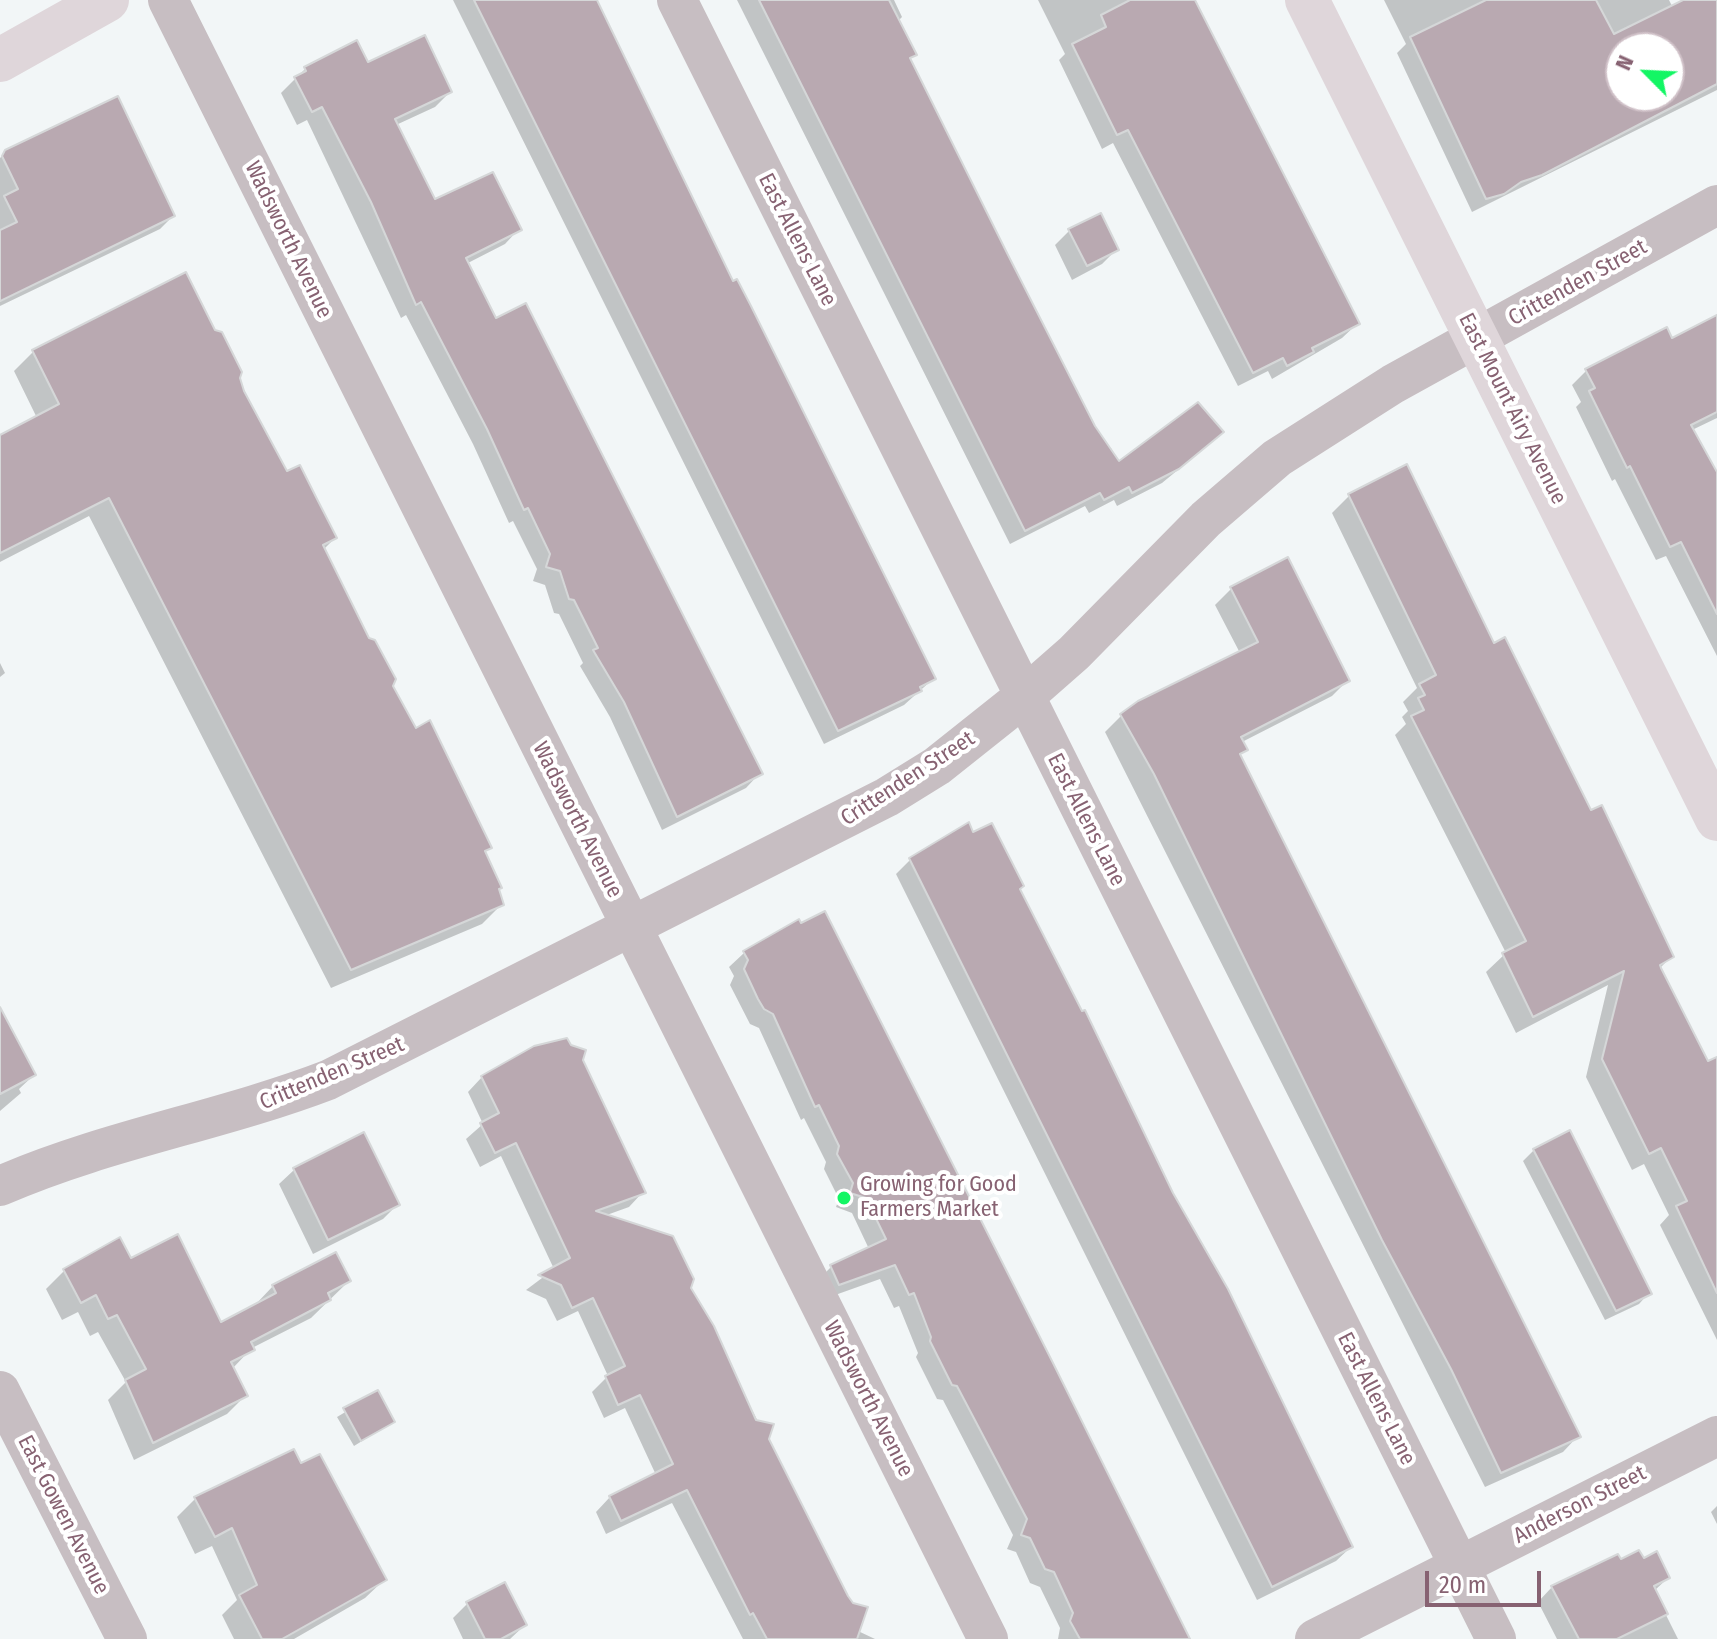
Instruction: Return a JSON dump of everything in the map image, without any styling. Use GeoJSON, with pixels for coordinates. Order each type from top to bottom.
{"type":"FeatureCollection","features":[{"type":"Feature","properties":{"kind":"main road"},"geometry":{"type":"LineString","coordinates":[[0,60],[107,0]]}},
{"type":"Feature","properties":{"kind":"main road","name":"East Mount Airy Avenue"},"geometry":{"type":"LineString","coordinates":[[1307,0],[1717,819]]}},
{"type":"Feature","properties":{"kind":"street","name":"Wadsworth Avenue"},"geometry":{"type":"LineString","coordinates":[[168,0],[988,1639]]}},
{"type":"Feature","properties":{"kind":"street","name":"East Allens Lane"},"geometry":{"type":"LineString","coordinates":[[677,0],[1496,1639]]}},
{"type":"Feature","properties":{"kind":"street","name":"Crittenden Street"},"geometry":{"type":"LineString","coordinates":[[0,1186],[131,1140],[233,1114],[328,1080],[887,797],[937,766],[1025,696],[1074,653],[1206,519],[1277,458],[1351,408],[1717,205]]}},
{"type":"Feature","properties":{"kind":"street","name":"East Gowen Avenue"},"geometry":{"type":"LineString","coordinates":[[0,1391],[127,1639]]}},
{"type":"Feature","properties":{"kind":"street","name":"Anderson Street"},"geometry":{"type":"LineString","coordinates":[[1315,1639],[1717,1436]]}},
{"type":"Feature","properties":{"kind":"building"},"geometry":{"type":"Polygon","coordinates":[[[474,0],[597,0],[733,281],[737,279],[751,306],[936,679],[920,687],[922,691],[838,731],[474,0]]]}},
{"type":"Feature","properties":{"kind":"building"},"geometry":{"type":"Polygon","coordinates":[[[759,0],[889,0],[917,55],[910,58],[1008,255],[1095,426],[1119,461],[1198,402],[1224,432],[1179,469],[1132,493],[1129,487],[1104,500],[1100,493],[1025,531],[759,0]]]}},
{"type":"Feature","properties":{"kind":"building"},"geometry":{"type":"Polygon","coordinates":[[[1130,0],[1195,0],[1360,324],[1312,348],[1314,352],[1287,366],[1283,358],[1253,373],[1128,130],[1117,135],[1072,44],[1106,27],[1101,15],[1130,0]]]}},
{"type":"Feature","properties":{"kind":"building"},"geometry":{"type":"Polygon","coordinates":[[[1486,0],[1596,0],[1613,32],[1605,32],[1605,112],[1663,112],[1542,175],[1521,182],[1504,194],[1486,199],[1410,37],[1486,0]]]}},
{"type":"Feature","properties":{"kind":"building"},"geometry":{"type":"Polygon","coordinates":[[[1683,0],[1717,0],[1717,84],[1685,101],[1685,32],[1618,32],[1683,0]]]}},
{"type":"Feature","properties":{"kind":"building"},"geometry":{"type":"Polygon","coordinates":[[[425,35],[452,92],[395,119],[435,199],[493,172],[522,230],[466,258],[496,318],[526,303],[763,774],[677,817],[624,702],[593,650],[598,648],[574,600],[569,599],[560,571],[546,567],[550,554],[528,508],[524,510],[487,429],[421,302],[416,305],[371,202],[322,107],[312,112],[294,77],[306,71],[304,67],[357,40],[368,62],[425,35]]]}},
{"type":"Feature","properties":{"kind":"building"},"geometry":{"type":"Polygon","coordinates":[[[118,96],[175,216],[0,301],[0,230],[17,222],[4,196],[18,189],[2,156],[5,150],[118,96]]]}},
{"type":"Feature","properties":{"kind":"building"},"geometry":{"type":"Polygon","coordinates":[[[1101,213],[1119,250],[1087,266],[1068,229],[1101,213]]]}},
{"type":"Feature","properties":{"kind":"building"},"geometry":{"type":"Polygon","coordinates":[[[186,272],[215,330],[222,332],[242,372],[240,378],[244,391],[287,471],[300,465],[337,538],[323,545],[369,638],[375,640],[396,679],[393,686],[416,728],[430,720],[492,848],[485,851],[502,888],[499,889],[504,905],[351,970],[109,498],[0,553],[0,435],[59,404],[32,350],[186,272]]]}},
{"type":"Feature","properties":{"kind":"building"},"geometry":{"type":"Polygon","coordinates":[[[1717,315],[1717,412],[1691,425],[1717,472],[1717,614],[1681,542],[1670,547],[1630,466],[1627,468],[1589,391],[1595,388],[1585,369],[1667,327],[1672,338],[1717,315]]]}},
{"type":"Feature","properties":{"kind":"building"},"geometry":{"type":"Polygon","coordinates":[[[1407,464],[1494,643],[1505,637],[1591,810],[1602,805],[1674,957],[1660,965],[1661,968],[1708,1061],[1717,1057],[1717,1293],[1676,1206],[1687,1201],[1661,1148],[1649,1154],[1602,1059],[1624,971],[1533,1017],[1502,953],[1526,941],[1411,716],[1424,710],[1418,698],[1425,695],[1419,684],[1436,675],[1348,494],[1407,464]]]}},
{"type":"Feature","properties":{"kind":"building"},"geometry":{"type":"Polygon","coordinates":[[[1288,557],[1350,681],[1241,737],[1248,750],[1240,754],[1581,1437],[1501,1473],[1451,1369],[1382,1240],[1154,774],[1120,714],[1138,701],[1258,642],[1230,587],[1288,557]]]}},
{"type":"Feature","properties":{"kind":"building"},"geometry":{"type":"Polygon","coordinates":[[[969,822],[973,832],[992,823],[1024,886],[1020,889],[1082,1011],[1085,1010],[1173,1193],[1228,1289],[1353,1547],[1272,1587],[909,858],[969,822]]]}},
{"type":"Feature","properties":{"kind":"building"},"geometry":{"type":"Polygon","coordinates":[[[825,911],[1190,1639],[1080,1639],[1070,1621],[1073,1613],[1054,1572],[1045,1569],[1030,1538],[1021,1535],[1027,1519],[957,1386],[952,1385],[930,1341],[914,1293],[909,1295],[895,1265],[839,1285],[830,1265],[886,1239],[866,1198],[850,1193],[853,1183],[837,1154],[839,1146],[819,1105],[815,1107],[773,1014],[764,1009],[758,999],[744,969],[748,960],[743,951],[799,919],[801,923],[825,911]]]}},
{"type":"Feature","properties":{"kind":"building"},"geometry":{"type":"Polygon","coordinates":[[[0,1007],[36,1075],[0,1094],[0,1007]]]}},
{"type":"Feature","properties":{"kind":"building"},"geometry":{"type":"Polygon","coordinates":[[[567,1038],[571,1045],[586,1050],[583,1060],[646,1193],[596,1211],[673,1236],[694,1279],[691,1288],[714,1326],[756,1420],[774,1424],[769,1439],[848,1596],[853,1603],[868,1607],[857,1639],[767,1639],[753,1613],[750,1615],[687,1490],[621,1521],[609,1496],[673,1464],[640,1395],[618,1405],[605,1376],[625,1366],[593,1298],[572,1308],[561,1285],[538,1275],[570,1258],[516,1143],[495,1153],[480,1123],[499,1113],[481,1076],[534,1046],[567,1038]]]}},
{"type":"Feature","properties":{"kind":"building"},"geometry":{"type":"Polygon","coordinates":[[[1570,1130],[1652,1294],[1616,1311],[1533,1149],[1570,1130]]]}},
{"type":"Feature","properties":{"kind":"building"},"geometry":{"type":"Polygon","coordinates":[[[364,1132],[400,1205],[328,1240],[293,1168],[364,1132]]]}},
{"type":"Feature","properties":{"kind":"building"},"geometry":{"type":"Polygon","coordinates":[[[178,1234],[221,1322],[276,1293],[272,1285],[336,1252],[351,1281],[328,1293],[331,1300],[251,1342],[255,1350],[231,1362],[248,1396],[153,1443],[125,1380],[146,1369],[117,1315],[108,1319],[96,1295],[81,1303],[63,1269],[120,1237],[131,1258],[178,1234]]]}},
{"type":"Feature","properties":{"kind":"building"},"geometry":{"type":"Polygon","coordinates":[[[378,1390],[395,1422],[361,1441],[343,1408],[378,1390]]]}},
{"type":"Feature","properties":{"kind":"building"},"geometry":{"type":"Polygon","coordinates":[[[294,1449],[301,1463],[320,1454],[387,1580],[282,1639],[262,1639],[239,1595],[257,1585],[232,1528],[215,1537],[194,1497],[294,1449]]]}},
{"type":"Feature","properties":{"kind":"building"},"geometry":{"type":"Polygon","coordinates":[[[1639,1550],[1644,1558],[1657,1551],[1670,1578],[1654,1586],[1668,1614],[1617,1639],[1579,1639],[1551,1586],[1618,1554],[1621,1559],[1639,1550]]]}},
{"type":"Feature","properties":{"kind":"building"},"geometry":{"type":"Polygon","coordinates":[[[505,1582],[527,1625],[501,1639],[485,1639],[466,1602],[505,1582]]]}},
{"type":"Feature","properties":{"kind":"place","name":"Growing for Good Farmers Market"},"geometry":{"type":"Point","coordinates":[844,1198]}}]}
